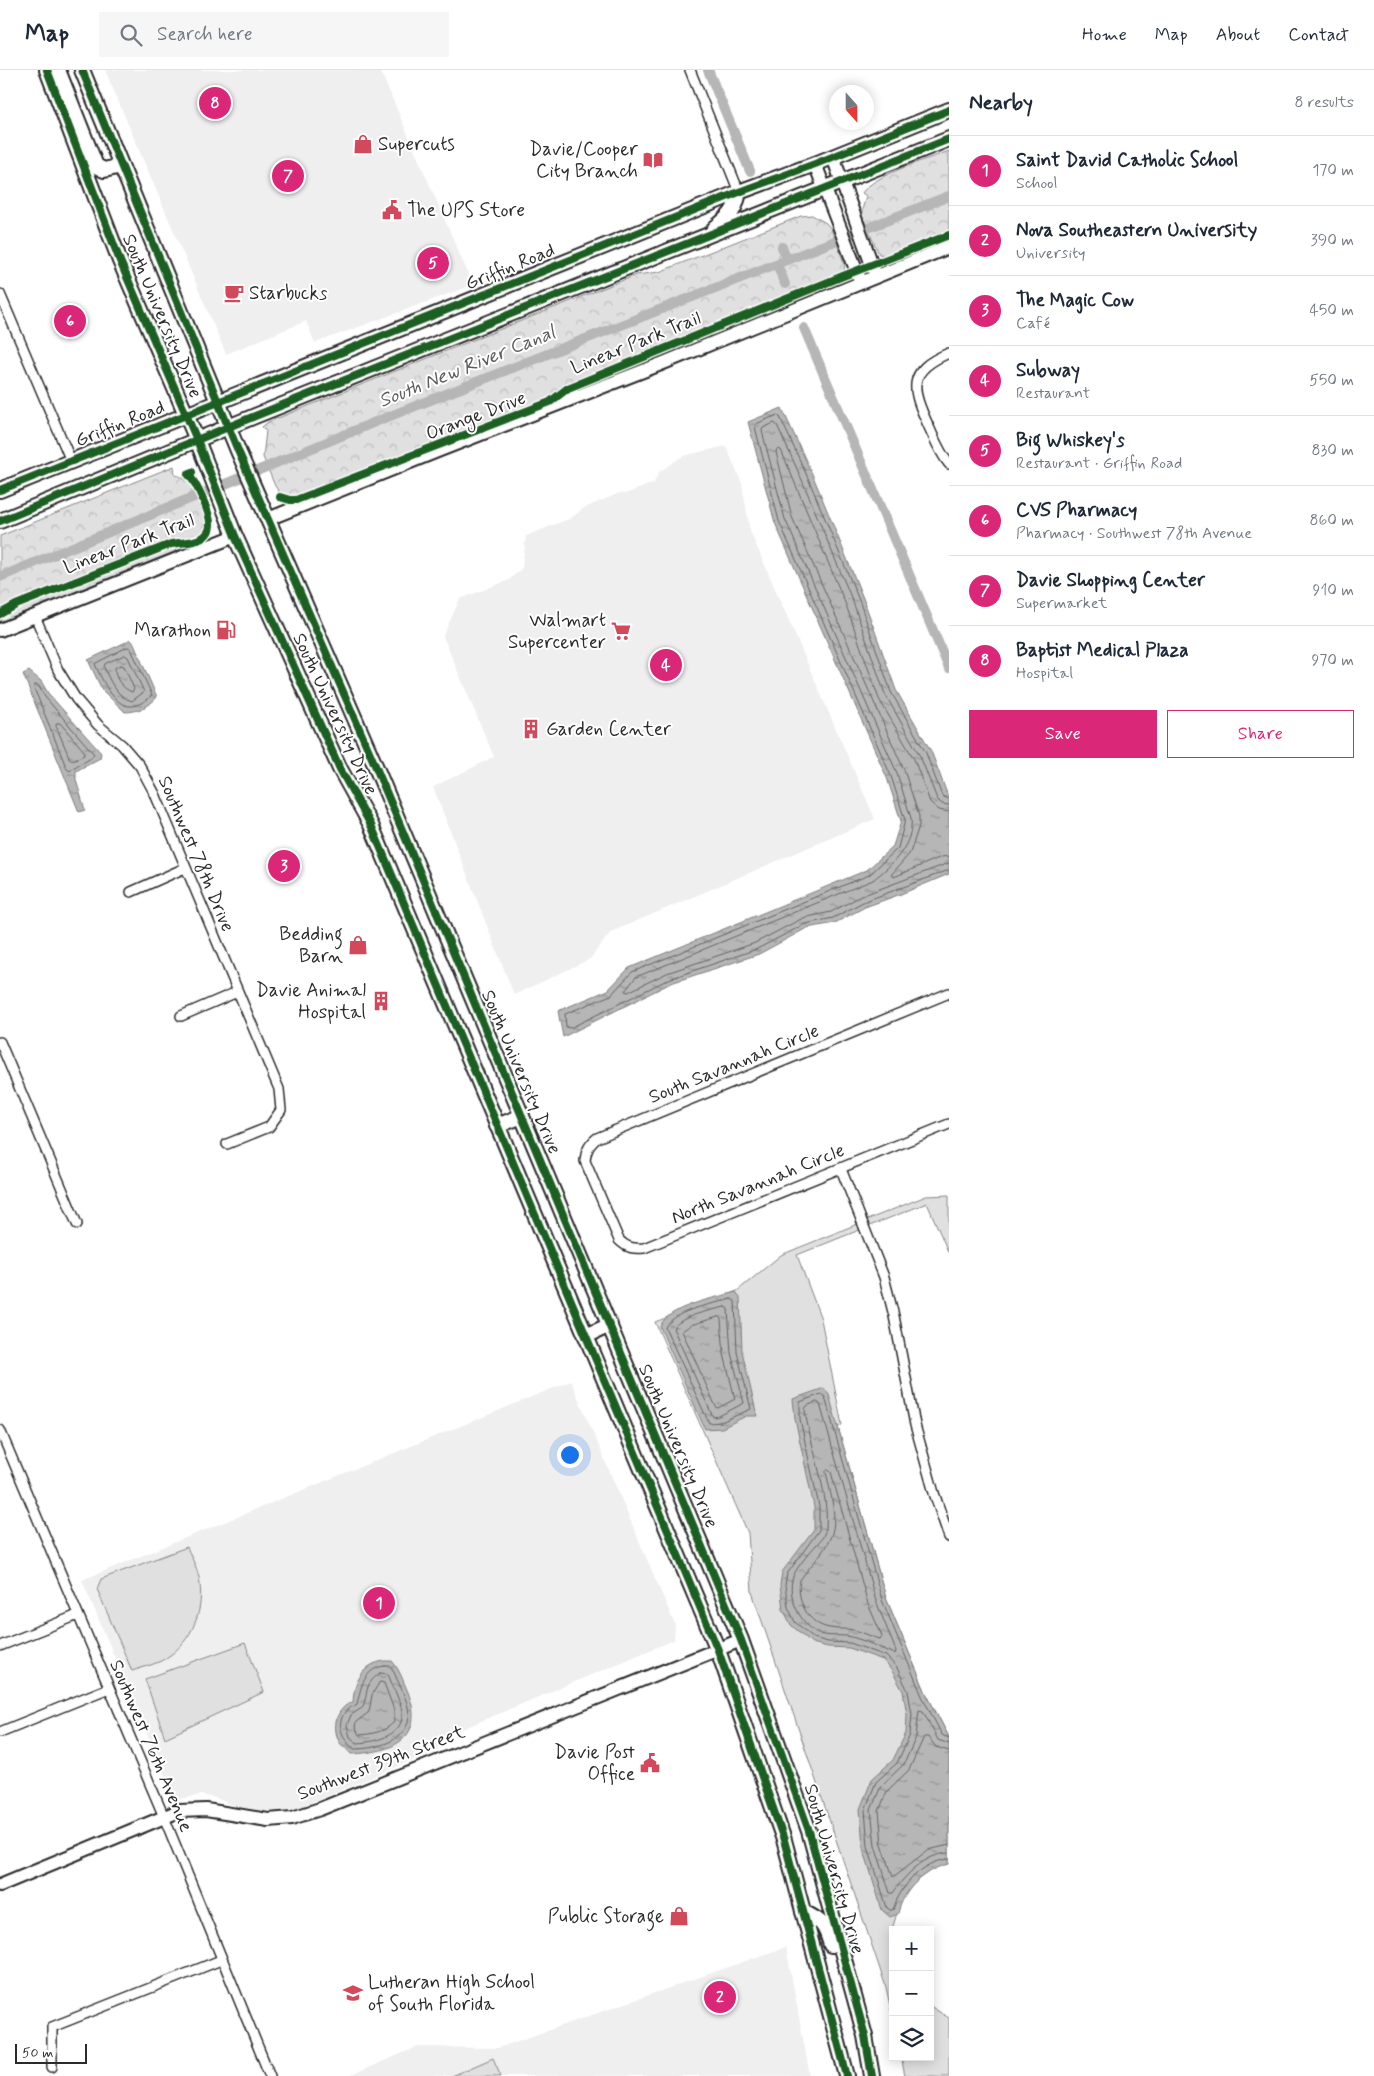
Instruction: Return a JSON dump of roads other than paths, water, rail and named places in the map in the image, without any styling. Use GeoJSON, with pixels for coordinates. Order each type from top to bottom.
{"type":"FeatureCollection","features":[{"type":"Feature","properties":{"kind":"main road","name":"South University Drive"},"geometry":{"type":"LineString","coordinates":[[47,70],[120,261],[208,466],[224,508],[340,769],[370,825],[718,1650],[784,1840],[846,2076]]}},
{"type":"Feature","properties":{"kind":"main road"},"geometry":{"type":"LineString","coordinates":[[58,70],[96,166],[104,170],[121,166]]}},
{"type":"Feature","properties":{"kind":"main road","name":"South University Drive"},"geometry":{"type":"LineString","coordinates":[[82,70],[228,427],[368,749],[741,1640],[809,1831],[865,2036],[872,2076]]}},
{"type":"Feature","properties":{"kind":"main road","name":"Griffin Road"},"geometry":{"type":"LineString","coordinates":[[0,490],[739,192],[833,157],[949,110]]}},
{"type":"Feature","properties":{"kind":"main road"},"geometry":{"type":"LineString","coordinates":[[0,521],[228,427],[949,139]]}},
{"type":"Feature","properties":{"kind":"main road"},"geometry":{"type":"LineString","coordinates":[[705,237],[730,216],[736,208],[739,192]]}},
{"type":"Feature","properties":{"kind":"main road"},"geometry":{"type":"LineString","coordinates":[[497,1126],[522,1116]]}},
{"type":"Feature","properties":{"kind":"main road"},"geometry":{"type":"LineString","coordinates":[[586,1336],[610,1325]]}},
{"type":"Feature","properties":{"kind":"main road"},"geometry":{"type":"LineString","coordinates":[[803,1912],[818,1920],[826,1928],[846,2002],[865,2036]]}},
{"type":"Feature","properties":{"kind":"street"},"geometry":{"type":"LineString","coordinates":[[690,70],[739,192]]}},
{"type":"Feature","properties":{"kind":"street"},"geometry":{"type":"LineString","coordinates":[[833,157],[876,276]]}},
{"type":"Feature","properties":{"kind":"street"},"geometry":{"type":"LineString","coordinates":[[815,164],[862,282]]}},
{"type":"Feature","properties":{"kind":"street","name":"Orange Drive"},"geometry":{"type":"LineString","coordinates":[[268,519],[661,364],[949,247]]}},
{"type":"Feature","properties":{"kind":"street"},"geometry":{"type":"LineString","coordinates":[[0,294],[71,461]]}},
{"type":"Feature","properties":{"kind":"street"},"geometry":{"type":"LineString","coordinates":[[949,353],[928,363],[917,378],[915,395],[943,457],[949,464]]}},
{"type":"Feature","properties":{"kind":"street"},"geometry":{"type":"LineString","coordinates":[[0,630],[236,536]]}},
{"type":"Feature","properties":{"kind":"street","name":"Southwest 78th Drive"},"geometry":{"type":"LineString","coordinates":[[35,616],[58,670],[76,700],[98,725],[122,745],[140,766],[155,794],[279,1089],[281,1110],[269,1127],[227,1144]]}},
{"type":"Feature","properties":{"kind":"street"},"geometry":{"type":"LineString","coordinates":[[130,892],[185,868]]}},
{"type":"Feature","properties":{"kind":"street"},"geometry":{"type":"LineString","coordinates":[[181,1016],[237,992]]}},
{"type":"Feature","properties":{"kind":"street","name":"South Savannah Circle"},"geometry":{"type":"LineString","coordinates":[[602,1202],[585,1161],[589,1145],[597,1138],[949,993]]}},
{"type":"Feature","properties":{"kind":"street"},"geometry":{"type":"LineString","coordinates":[[0,1042],[77,1224]]}},
{"type":"Feature","properties":{"kind":"street","name":"North Savannah Circle"},"geometry":{"type":"LineString","coordinates":[[602,1202],[619,1240],[625,1246],[634,1249],[644,1248],[949,1124]]}},
{"type":"Feature","properties":{"kind":"street"},"geometry":{"type":"LineString","coordinates":[[841,1169],[884,1277],[894,1316],[914,1425],[949,1537]]}},
{"type":"Feature","properties":{"kind":"street","name":"Southwest 76th Avenue"},"geometry":{"type":"LineString","coordinates":[[0,1430],[164,1817],[270,2076]]}},
{"type":"Feature","properties":{"kind":"street"},"geometry":{"type":"LineString","coordinates":[[0,1646],[78,1615]]}},
{"type":"Feature","properties":{"kind":"street","name":"Southwest 39th Street"},"geometry":{"type":"LineString","coordinates":[[0,1886],[179,1811],[206,1810],[268,1820],[301,1815],[328,1806],[741,1640]]}},
{"type":"Feature","properties":{"kind":"street"},"geometry":{"type":"LineString","coordinates":[[0,1732],[109,1688]]}},
{"type":"Feature","properties":{"kind":"street"},"geometry":{"type":"LineString","coordinates":[[52,2067],[52,2027],[221,1960]]}},
{"type":"Feature","properties":{"kind":"water"},"geometry":{"type":"Polygon","coordinates":[[[782,408],[813,476],[863,598],[896,690],[931,751],[949,799],[949,874],[865,907],[835,923],[807,928],[759,954],[671,983],[563,1037],[558,1011],[608,990],[629,968],[867,870],[893,846],[901,821],[887,778],[775,523],[748,422],[782,408]]]}},
{"type":"Feature","properties":{"kind":"water"},"geometry":{"type":"Polygon","coordinates":[[[130,639],[157,697],[150,704],[142,708],[125,712],[102,690],[88,660],[130,639]]]}},
{"type":"Feature","properties":{"kind":"water"},"geometry":{"type":"Polygon","coordinates":[[[29,671],[41,681],[48,693],[101,753],[100,758],[76,771],[76,780],[85,810],[79,812],[23,674],[29,671]]]}},
{"type":"Feature","properties":{"kind":"water"},"geometry":{"type":"Polygon","coordinates":[[[736,1292],[740,1297],[742,1351],[757,1416],[746,1416],[722,1428],[705,1429],[660,1327],[664,1320],[682,1308],[736,1292]]]}},
{"type":"Feature","properties":{"kind":"water"},"geometry":{"type":"Polygon","coordinates":[[[824,1388],[829,1395],[886,1598],[926,1693],[949,1737],[949,1864],[932,1871],[916,1882],[905,1896],[898,1914],[890,1917],[882,1910],[863,1847],[860,1809],[872,1779],[893,1760],[906,1733],[907,1715],[903,1691],[892,1671],[883,1660],[849,1648],[828,1647],[812,1643],[791,1625],[783,1609],[780,1585],[782,1572],[814,1530],[814,1507],[795,1419],[793,1399],[824,1388]]]}},
{"type":"Feature","properties":{"kind":"water"},"geometry":{"type":"Polygon","coordinates":[[[392,1661],[399,1672],[408,1692],[413,1721],[409,1732],[402,1740],[392,1746],[367,1753],[352,1754],[340,1743],[337,1737],[336,1725],[339,1713],[353,1702],[355,1687],[365,1670],[371,1665],[392,1661]]]}},
{"type":"Feature","properties":{"kind":"waterway"},"geometry":{"type":"LineString","coordinates":[[708,70],[750,171]]}},
{"type":"Feature","properties":{"kind":"waterway","name":"South New River Canal"},"geometry":{"type":"LineString","coordinates":[[0,577],[380,420],[949,196]]}},
{"type":"Feature","properties":{"kind":"waterway"},"geometry":{"type":"LineString","coordinates":[[782,247],[787,260]]}},
{"type":"Feature","properties":{"kind":"waterway"},"geometry":{"type":"LineString","coordinates":[[777,264],[785,284]]}},
{"type":"Feature","properties":{"kind":"waterway"},"geometry":{"type":"LineString","coordinates":[[804,328],[949,668]]}},
{"type":"Feature","properties":{"kind":"place","name":"Baptist Medical Plaza"},"geometry":{"type":"Point","coordinates":[215,103]}},
{"type":"Feature","properties":{"kind":"place","name":"Supercuts"},"geometry":{"type":"Point","coordinates":[363,144]}},
{"type":"Feature","properties":{"kind":"place","name":"Davie/Cooper City Branch"},"geometry":{"type":"Point","coordinates":[653,160]}},
{"type":"Feature","properties":{"kind":"place","name":"Davie Shopping Center"},"geometry":{"type":"Point","coordinates":[288,176]}},
{"type":"Feature","properties":{"kind":"place","name":"The UPS Store"},"geometry":{"type":"Point","coordinates":[392,210]}},
{"type":"Feature","properties":{"kind":"place","name":"Big Whiskey's"},"geometry":{"type":"Point","coordinates":[433,263]}},
{"type":"Feature","properties":{"kind":"place","name":"Starbucks"},"geometry":{"type":"Point","coordinates":[234,293]}},
{"type":"Feature","properties":{"kind":"place","name":"CVS Pharmacy"},"geometry":{"type":"Point","coordinates":[70,321]}},
{"type":"Feature","properties":{"kind":"place","name":"Marathon"},"geometry":{"type":"Point","coordinates":[226,630]}},
{"type":"Feature","properties":{"kind":"place","name":"Walmart Supercenter"},"geometry":{"type":"Point","coordinates":[621,631]}},
{"type":"Feature","properties":{"kind":"place","name":"Subway"},"geometry":{"type":"Point","coordinates":[666,665]}},
{"type":"Feature","properties":{"kind":"place","name":"Garden Center"},"geometry":{"type":"Point","coordinates":[531,729]}},
{"type":"Feature","properties":{"kind":"place","name":"The Magic Cow"},"geometry":{"type":"Point","coordinates":[284,866]}},
{"type":"Feature","properties":{"kind":"place","name":"Bedding Barn"},"geometry":{"type":"Point","coordinates":[358,945]}},
{"type":"Feature","properties":{"kind":"place","name":"Davie Animal Hospital"},"geometry":{"type":"Point","coordinates":[381,1001]}},
{"type":"Feature","properties":{"kind":"place","name":"Saint David Catholic School"},"geometry":{"type":"Point","coordinates":[379,1603]}},
{"type":"Feature","properties":{"kind":"place","name":"Davie Post Office"},"geometry":{"type":"Point","coordinates":[650,1763]}},
{"type":"Feature","properties":{"kind":"place","name":"Public Storage"},"geometry":{"type":"Point","coordinates":[679,1916]}},
{"type":"Feature","properties":{"kind":"place","name":"Lutheran High School of South Florida"},"geometry":{"type":"Point","coordinates":[353,1993]}},
{"type":"Feature","properties":{"kind":"place","name":"Nova Southeastern University"},"geometry":{"type":"Point","coordinates":[720,1997]}}]}
